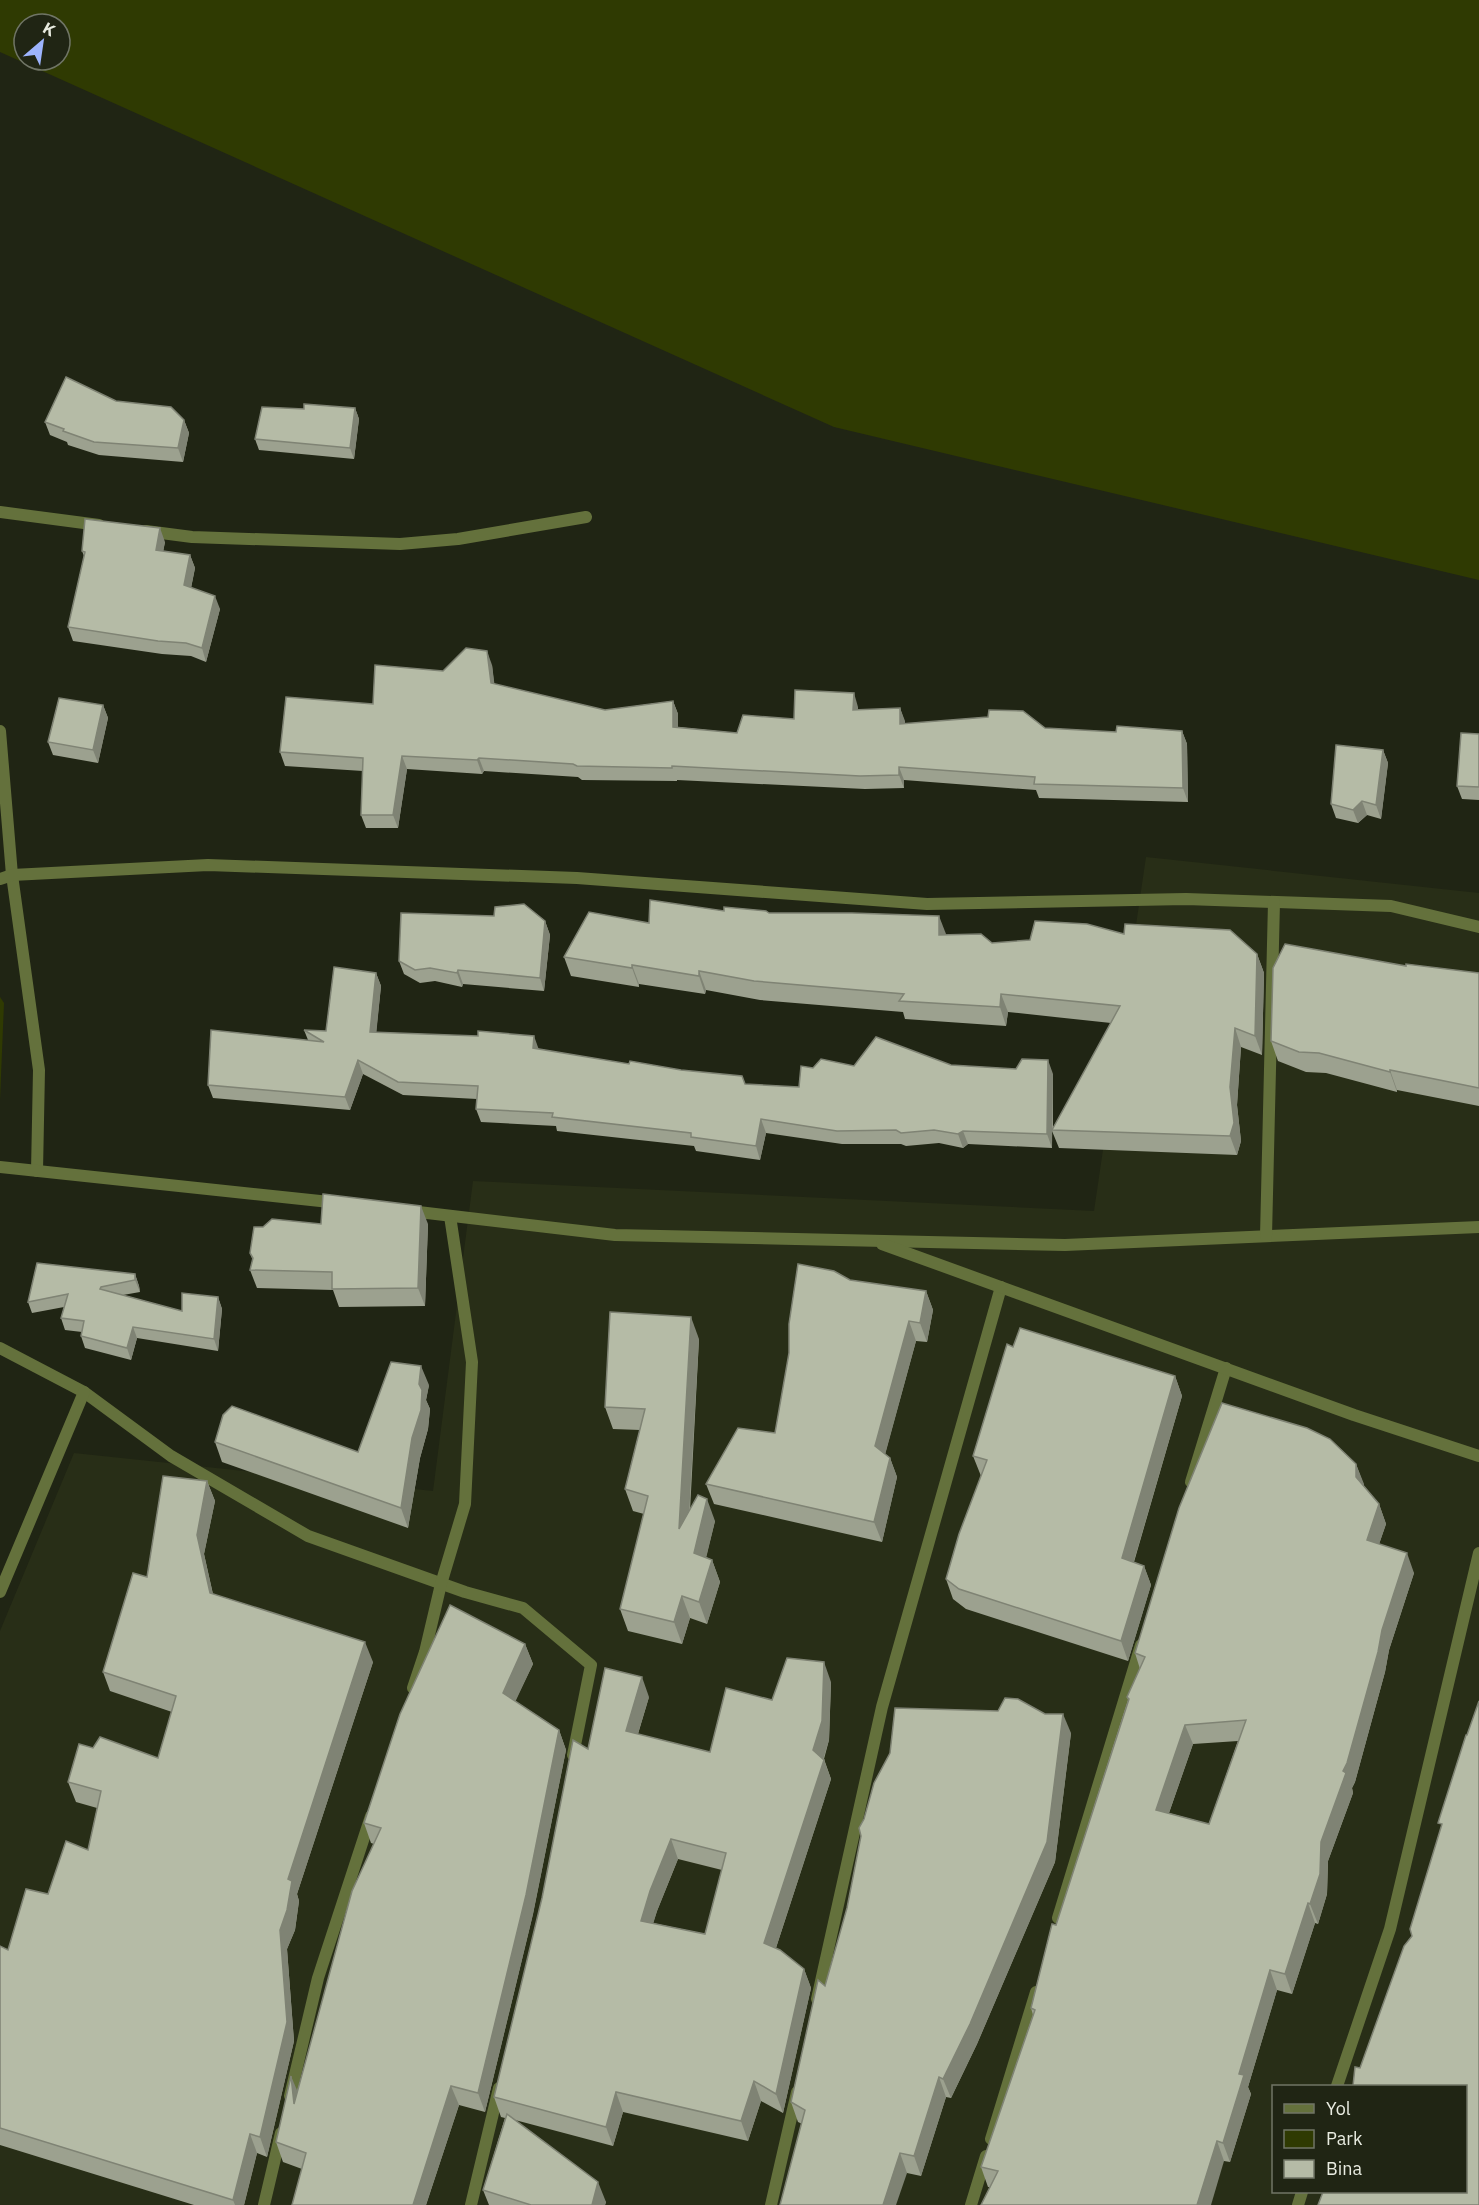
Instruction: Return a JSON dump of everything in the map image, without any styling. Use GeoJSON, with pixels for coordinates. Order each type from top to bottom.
{"type":"FeatureCollection","features":[{"type":"Feature","properties":{"kind":"street"},"geometry":{"type":"LineString","coordinates":[[0,512],[113,526]]}},
{"type":"Feature","properties":{"kind":"street"},"geometry":{"type":"LineString","coordinates":[[135,530],[192,537],[400,544],[458,539],[586,517]]}},
{"type":"Feature","properties":{"kind":"street"},"geometry":{"type":"LineString","coordinates":[[0,731],[6,877],[39,1070],[37,1171]]}},
{"type":"Feature","properties":{"kind":"street"},"geometry":{"type":"LineString","coordinates":[[6,877],[208,865],[577,878],[927,903],[1186,898],[1391,906],[1479,927]]}},
{"type":"Feature","properties":{"kind":"street"},"geometry":{"type":"LineString","coordinates":[[1266,1236],[1274,902]]}},
{"type":"Feature","properties":{"kind":"street"},"geometry":{"type":"LineString","coordinates":[[0,1167],[357,1205]]}},
{"type":"Feature","properties":{"kind":"street"},"geometry":{"type":"LineString","coordinates":[[392,1209],[615,1235],[1065,1245],[1479,1227]]}},
{"type":"Feature","properties":{"kind":"street"},"geometry":{"type":"LineString","coordinates":[[411,1697],[465,1504],[472,1362],[450,1216]]}},
{"type":"Feature","properties":{"kind":"street"},"geometry":{"type":"LineString","coordinates":[[872,1240],[1354,1415],[1479,1456]]}},
{"type":"Feature","properties":{"kind":"street"},"geometry":{"type":"LineString","coordinates":[[815,2008],[882,1707],[1000,1287]]}},
{"type":"Feature","properties":{"kind":"street"},"geometry":{"type":"LineString","coordinates":[[0,1348],[84,1392],[171,1456],[308,1536],[441,1584],[523,1608],[591,1665],[571,1767]]}},
{"type":"Feature","properties":{"kind":"street"},"geometry":{"type":"LineString","coordinates":[[1187,1494],[1226,1368]]}},
{"type":"Feature","properties":{"kind":"street"},"geometry":{"type":"LineString","coordinates":[[0,1592],[84,1392]]}},
{"type":"Feature","properties":{"kind":"street"},"geometry":{"type":"LineString","coordinates":[[1337,2085],[1390,1929],[1479,1553]]}},
{"type":"Feature","properties":{"kind":"street"},"geometry":{"type":"LineString","coordinates":[[1054,1930],[1145,1632]]}},
{"type":"Feature","properties":{"kind":"street"},"geometry":{"type":"LineString","coordinates":[[288,2103],[318,1978],[374,1809]]}},
{"type":"Feature","properties":{"kind":"street"},"geometry":{"type":"LineString","coordinates":[[971,2205],[1041,1976]]}},
{"type":"Feature","properties":{"kind":"street"},"geometry":{"type":"LineString","coordinates":[[471,2205],[502,2078]]}},
{"type":"Feature","properties":{"kind":"street"},"geometry":{"type":"LineString","coordinates":[[771,2205],[800,2078]]}},
{"type":"Feature","properties":{"kind":"street"},"geometry":{"type":"LineString","coordinates":[[264,2205],[283,2126]]}},
{"type":"Feature","properties":{"kind":"shaded area"},"geometry":{"type":"Polygon","coordinates":[[[1146,857],[1479,893],[1479,2205],[0,2205],[0,1631],[74,1453],[433,1491],[473,1181],[1094,1211],[1146,857]]]}},
{"type":"Feature","properties":{"kind":"green space"},"geometry":{"type":"Polygon","coordinates":[[[0,0],[1479,0],[1479,580],[834,427],[44,72],[72,72],[72,12],[12,12],[12,57],[0,52],[0,0]]]}},
{"type":"Feature","properties":{"kind":"green space"},"geometry":{"type":"Polygon","coordinates":[[[0,997],[4,1003],[0,1100],[0,997]]]}},
{"type":"Feature","properties":{"kind":"building"},"geometry":{"type":"Polygon","coordinates":[[[66,377],[116,401],[171,407],[184,420],[178,448],[94,442],[45,422],[66,377]]]}},
{"type":"Feature","properties":{"kind":"building"},"geometry":{"type":"Polygon","coordinates":[[[304,404],[355,408],[350,448],[255,439],[262,407],[304,409],[304,404]]]}},
{"type":"Feature","properties":{"kind":"building"},"geometry":{"type":"Polygon","coordinates":[[[85,519],[160,528],[156,550],[190,555],[184,585],[215,596],[202,648],[186,643],[68,627],[85,552],[82,551],[85,519]]]}},
{"type":"Feature","properties":{"kind":"building"},"geometry":{"type":"Polygon","coordinates":[[[466,648],[487,651],[491,683],[605,710],[673,701],[673,727],[737,733],[743,715],[794,719],[795,690],[854,693],[853,710],[900,708],[900,724],[988,717],[989,710],[1023,711],[1045,728],[1116,732],[1117,726],[1182,731],[1183,788],[1034,784],[1035,777],[899,767],[899,775],[860,776],[672,766],[672,768],[577,766],[479,758],[477,760],[402,756],[393,815],[361,815],[363,758],[280,752],[286,697],[373,704],[375,665],[443,671],[466,648]]]}},
{"type":"Feature","properties":{"kind":"building"},"geometry":{"type":"Polygon","coordinates":[[[59,698],[103,705],[93,750],[48,742],[59,698]]]}},
{"type":"Feature","properties":{"kind":"building"},"geometry":{"type":"Polygon","coordinates":[[[1461,733],[1479,734],[1479,787],[1457,786],[1461,733]]]}},
{"type":"Feature","properties":{"kind":"building"},"geometry":{"type":"Polygon","coordinates":[[[1336,745],[1383,750],[1376,805],[1362,801],[1353,810],[1331,804],[1336,745]]]}},
{"type":"Feature","properties":{"kind":"building"},"geometry":{"type":"Polygon","coordinates":[[[650,900],[724,911],[724,907],[769,913],[939,916],[939,935],[981,934],[992,943],[1030,940],[1035,921],[1087,924],[1124,934],[1125,924],[1230,930],[1257,954],[1255,1036],[1235,1028],[1230,1087],[1234,1123],[1230,1136],[1052,1130],[1120,1006],[1001,994],[1000,1007],[899,1001],[904,994],[754,981],[699,971],[699,976],[564,957],[589,912],[649,923],[650,900]]]}},
{"type":"Feature","properties":{"kind":"building"},"geometry":{"type":"Polygon","coordinates":[[[524,904],[545,921],[540,978],[458,970],[457,973],[430,968],[415,970],[399,961],[401,913],[494,916],[495,907],[524,904]]]}},
{"type":"Feature","properties":{"kind":"building"},"geometry":{"type":"Polygon","coordinates":[[[1285,944],[1406,966],[1406,964],[1479,973],[1479,1088],[1390,1070],[1390,1072],[1319,1053],[1299,1052],[1271,1041],[1273,968],[1285,944]]]}},
{"type":"Feature","properties":{"kind":"building"},"geometry":{"type":"Polygon","coordinates":[[[334,967],[376,973],[370,1032],[478,1036],[478,1031],[534,1036],[533,1048],[629,1064],[630,1061],[681,1070],[742,1076],[745,1084],[799,1087],[801,1066],[813,1068],[821,1059],[854,1066],[876,1037],[951,1065],[1016,1069],[1022,1059],[1048,1060],[1047,1134],[963,1131],[958,1134],[934,1130],[901,1133],[896,1130],[837,1131],[761,1119],[756,1146],[691,1137],[691,1133],[552,1117],[553,1113],[476,1109],[478,1086],[398,1082],[358,1060],[345,1097],[208,1085],[211,1030],[324,1042],[304,1030],[326,1031],[334,967]]]}},
{"type":"Feature","properties":{"kind":"building"},"geometry":{"type":"Polygon","coordinates":[[[323,1194],[421,1206],[418,1288],[332,1289],[332,1272],[250,1270],[253,1258],[250,1253],[254,1227],[263,1227],[272,1219],[321,1224],[323,1194]]]}},
{"type":"Feature","properties":{"kind":"building"},"geometry":{"type":"Polygon","coordinates":[[[37,1263],[135,1274],[135,1280],[100,1289],[182,1311],[182,1293],[218,1297],[214,1339],[133,1327],[127,1348],[81,1336],[84,1321],[61,1318],[68,1294],[28,1302],[37,1263]]]}},
{"type":"Feature","properties":{"kind":"building"},"geometry":{"type":"Polygon","coordinates":[[[798,1264],[834,1271],[850,1280],[926,1291],[920,1323],[909,1321],[875,1446],[890,1458],[874,1522],[706,1484],[738,1428],[775,1433],[789,1353],[789,1324],[798,1264]]]}},
{"type":"Feature","properties":{"kind":"building"},"geometry":{"type":"Polygon","coordinates":[[[610,1312],[691,1317],[679,1529],[698,1495],[707,1499],[694,1553],[712,1560],[699,1602],[682,1596],[674,1622],[620,1609],[648,1496],[625,1489],[645,1409],[605,1407],[610,1312]]]}},
{"type":"Feature","properties":{"kind":"building"},"geometry":{"type":"Polygon","coordinates":[[[1020,1328],[1175,1376],[1122,1558],[1144,1566],[1121,1641],[959,1589],[946,1579],[959,1534],[987,1460],[973,1456],[1007,1344],[1013,1347],[1020,1328]]]}},
{"type":"Feature","properties":{"kind":"building"},"geometry":{"type":"Polygon","coordinates":[[[391,1362],[421,1366],[419,1384],[422,1390],[421,1410],[412,1438],[401,1508],[215,1442],[223,1415],[232,1406],[358,1452],[391,1362]]]}},
{"type":"Feature","properties":{"kind":"building"},"geometry":{"type":"Polygon","coordinates":[[[1222,1403],[1307,1428],[1330,1439],[1356,1464],[1356,1477],[1379,1504],[1367,1540],[1407,1553],[1382,1630],[1378,1652],[1343,1771],[1346,1773],[1321,1842],[1320,1874],[1285,1974],[1270,1970],[1239,2074],[1244,2075],[1223,2143],[1217,2141],[1197,2205],[981,2205],[998,2171],[981,2167],[1035,2010],[1031,2008],[1052,1924],[1056,1925],[1129,1699],[1127,1697],[1145,1657],[1135,1653],[1179,1508],[1222,1403]],[[1246,1720],[1185,1725],[1156,1810],[1209,1824],[1246,1720]]]}},
{"type":"Feature","properties":{"kind":"building"},"geometry":{"type":"Polygon","coordinates":[[[163,1476],[207,1481],[197,1535],[210,1593],[365,1642],[288,1879],[292,1881],[287,1910],[280,1930],[287,2022],[260,2137],[250,2134],[233,2200],[0,2128],[0,1946],[8,1950],[26,1889],[48,1894],[66,1841],[88,1850],[101,1791],[68,1782],[79,1744],[93,1748],[100,1737],[158,1758],[176,1696],[103,1672],[133,1573],[147,1577],[163,1476]]]}},
{"type":"Feature","properties":{"kind":"building"},"geometry":{"type":"Polygon","coordinates":[[[450,1605],[525,1644],[503,1693],[559,1730],[526,1895],[478,2093],[451,2086],[413,2205],[292,2205],[306,2153],[276,2142],[291,2076],[294,2104],[352,1891],[381,1828],[364,1823],[400,1714],[450,1605]]]}},
{"type":"Feature","properties":{"kind":"building"},"geometry":{"type":"Polygon","coordinates":[[[787,1658],[824,1662],[822,1721],[813,1750],[824,1760],[764,1943],[780,1950],[804,1969],[776,2094],[754,2081],[741,2121],[616,2092],[606,2127],[494,2097],[542,1898],[573,1740],[588,1749],[605,1668],[642,1677],[626,1731],[710,1752],[726,1688],[772,1700],[787,1658]],[[671,1839],[650,1891],[641,1921],[705,1934],[726,1853],[671,1839]]]}},
{"type":"Feature","properties":{"kind":"building"},"geometry":{"type":"Polygon","coordinates":[[[1005,1698],[1018,1699],[1045,1714],[1063,1714],[1047,1842],[970,2024],[943,2079],[939,2077],[914,2156],[900,2153],[883,2205],[780,2205],[805,2110],[791,2102],[818,1980],[825,1986],[847,1908],[861,1836],[859,1828],[864,1819],[874,1783],[890,1753],[895,1708],[998,1711],[1005,1698]]]}},
{"type":"Feature","properties":{"kind":"building"},"geometry":{"type":"Polygon","coordinates":[[[1479,1701],[1479,2205],[1318,2205],[1323,2193],[1467,2193],[1467,2085],[1353,2085],[1355,2067],[1360,2068],[1404,1946],[1412,1936],[1410,1929],[1442,1824],[1438,1823],[1479,1701]]]}},
{"type":"Feature","properties":{"kind":"building"},"geometry":{"type":"Polygon","coordinates":[[[507,2114],[598,2182],[592,2205],[531,2205],[483,2190],[507,2114]]]}}]}
